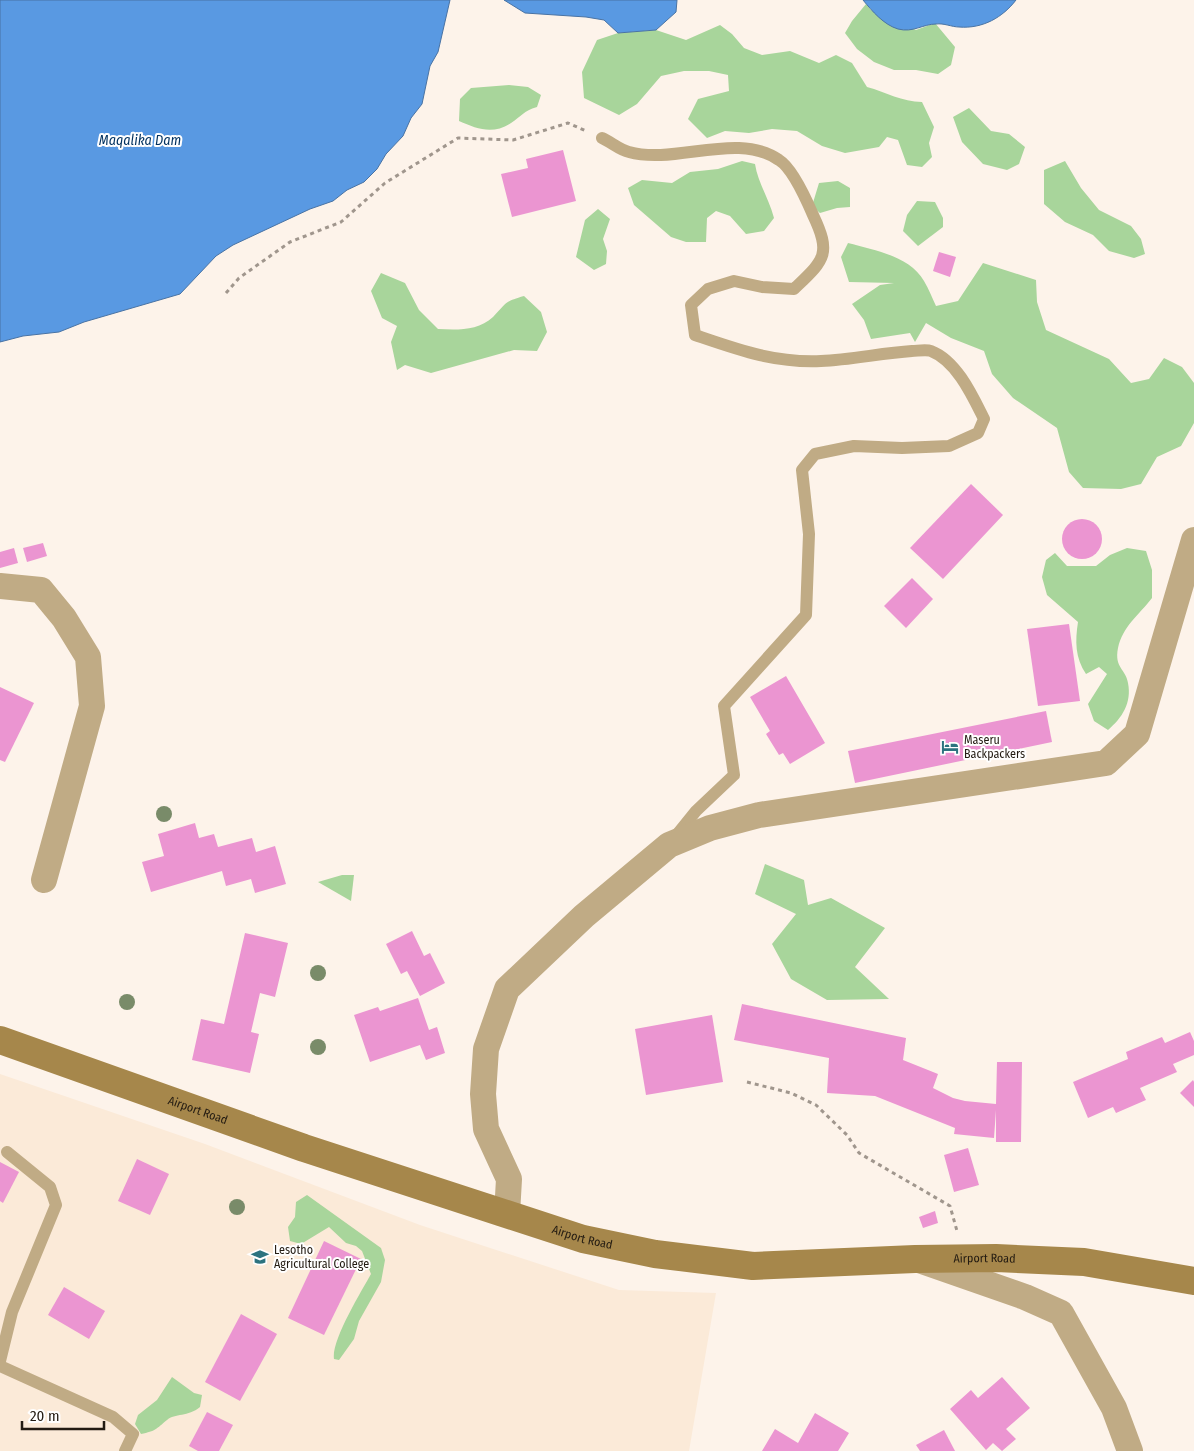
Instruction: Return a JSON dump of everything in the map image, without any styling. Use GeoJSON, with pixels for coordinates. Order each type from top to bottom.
{"type":"FeatureCollection","features":[{"type":"Feature","properties":{"kind":"main road","name":"Airport Road"},"geometry":{"type":"LineString","coordinates":[[0,1040],[304,1148],[583,1239],[655,1254],[753,1266],[915,1259],[996,1258],[1084,1262],[1194,1281]]}},
{"type":"Feature","properties":{"kind":"street"},"geometry":{"type":"LineString","coordinates":[[507,1214],[509,1178],[497,1157],[486,1129],[483,1094],[486,1049],[507,989],[584,916],[669,845],[710,828],[759,815],[1106,763],[1137,734],[1194,540]]}},
{"type":"Feature","properties":{"kind":"street"},"geometry":{"type":"LineString","coordinates":[[0,586],[41,590],[64,618],[88,657],[92,706],[44,880]]}},
{"type":"Feature","properties":{"kind":"street"},"geometry":{"type":"LineString","coordinates":[[915,1259],[1025,1297],[1061,1313],[1114,1408],[1130,1451]]}},
{"type":"Feature","properties":{"kind":"lane"},"geometry":{"type":"LineString","coordinates":[[602,138],[629,152],[638,153],[665,154],[746,147],[780,160],[803,191],[824,237],[821,263],[794,289],[762,287],[734,281],[708,289],[691,305],[695,335],[754,356],[786,361],[822,361],[884,352],[930,351],[947,362],[963,382],[984,419],[978,433],[949,446],[902,448],[854,446],[815,454],[802,470],[809,534],[806,614],[724,706],[734,775],[696,811],[669,845]]}},
{"type":"Feature","properties":{"kind":"lane"},"geometry":{"type":"LineString","coordinates":[[0,1361],[12,1312],[56,1205],[50,1187],[7,1152]]}},
{"type":"Feature","properties":{"kind":"lane"},"geometry":{"type":"LineString","coordinates":[[0,1366],[114,1417],[133,1434],[125,1451]]}},
{"type":"Feature","properties":{"kind":"path"},"geometry":{"type":"LineString","coordinates":[[226,293],[239,278],[290,242],[341,222],[385,183],[458,138],[513,140],[568,123],[602,138]]}},
{"type":"Feature","properties":{"kind":"path"},"geometry":{"type":"LineString","coordinates":[[747,1082],[791,1093],[816,1105],[847,1135],[859,1153],[950,1206],[959,1236]]}},
{"type":"Feature","properties":{"kind":"shaded area","name":"Lesotho Agricultural College"},"geometry":{"type":"Polygon","coordinates":[[[0,1074],[205,1144],[420,1225],[619,1290],[716,1293],[689,1451],[0,1451],[0,1074]]]}},
{"type":"Feature","properties":{"kind":"green space"},"geometry":{"type":"Polygon","coordinates":[[[866,4],[871,10],[916,30],[935,23],[955,47],[951,65],[938,74],[916,70],[894,70],[874,62],[857,49],[845,33],[866,4]]]}},
{"type":"Feature","properties":{"kind":"green space"},"geometry":{"type":"Polygon","coordinates":[[[720,25],[732,34],[744,48],[762,55],[790,51],[819,63],[836,55],[852,63],[867,87],[901,99],[922,102],[934,127],[929,143],[932,157],[922,167],[907,165],[898,140],[887,137],[879,147],[845,153],[822,146],[797,131],[772,129],[749,133],[725,131],[707,138],[688,119],[698,99],[729,91],[728,75],[709,71],[684,71],[661,76],[637,104],[619,115],[584,98],[582,72],[597,40],[618,33],[656,30],[686,40],[720,25]]]}},
{"type":"Feature","properties":{"kind":"green space"},"geometry":{"type":"Polygon","coordinates":[[[509,85],[528,87],[541,95],[537,107],[498,129],[485,130],[459,121],[460,99],[471,88],[509,85]]]}},
{"type":"Feature","properties":{"kind":"green space"},"geometry":{"type":"Polygon","coordinates":[[[969,108],[991,131],[1009,134],[1025,147],[1019,164],[1007,170],[983,164],[962,142],[953,117],[969,108]]]}},
{"type":"Feature","properties":{"kind":"green space"},"geometry":{"type":"Polygon","coordinates":[[[742,161],[755,164],[772,211],[774,218],[764,231],[746,234],[730,216],[716,211],[707,218],[706,242],[686,242],[671,237],[634,205],[628,188],[642,180],[672,183],[690,172],[718,169],[742,161]]]}},
{"type":"Feature","properties":{"kind":"green space"},"geometry":{"type":"Polygon","coordinates":[[[1065,161],[1081,188],[1099,210],[1131,226],[1141,239],[1145,254],[1134,258],[1109,251],[1093,235],[1065,222],[1044,204],[1044,170],[1065,161]]]}},
{"type":"Feature","properties":{"kind":"green space"},"geometry":{"type":"Polygon","coordinates":[[[838,181],[850,188],[850,207],[837,208],[820,213],[812,206],[819,183],[838,181]]]}},
{"type":"Feature","properties":{"kind":"green space"},"geometry":{"type":"Polygon","coordinates":[[[917,201],[935,202],[943,218],[943,227],[918,246],[903,231],[907,215],[917,201]]]}},
{"type":"Feature","properties":{"kind":"green space"},"geometry":{"type":"Polygon","coordinates":[[[598,209],[610,219],[603,239],[607,251],[606,264],[594,270],[576,257],[585,220],[598,209]]]}},
{"type":"Feature","properties":{"kind":"green space"},"geometry":{"type":"Polygon","coordinates":[[[848,243],[890,255],[910,266],[918,272],[924,281],[936,306],[958,301],[983,263],[1036,280],[1037,302],[1046,330],[1109,359],[1131,383],[1149,379],[1164,358],[1182,367],[1194,383],[1194,423],[1181,446],[1157,457],[1141,484],[1121,489],[1083,488],[1069,472],[1057,428],[1013,398],[992,374],[984,351],[951,338],[926,323],[915,342],[910,333],[871,339],[864,320],[852,304],[880,285],[894,283],[849,282],[841,257],[848,243]]]}},
{"type":"Feature","properties":{"kind":"green space"},"geometry":{"type":"Polygon","coordinates":[[[381,273],[405,283],[419,310],[438,329],[460,329],[481,325],[493,317],[503,306],[512,300],[524,296],[541,312],[547,332],[537,351],[514,350],[431,373],[405,365],[397,370],[391,342],[397,326],[382,318],[371,291],[381,273]]]}},
{"type":"Feature","properties":{"kind":"green space"},"geometry":{"type":"Polygon","coordinates":[[[1127,548],[1146,551],[1152,570],[1152,598],[1127,627],[1120,640],[1117,655],[1119,664],[1127,678],[1129,697],[1122,715],[1108,730],[1094,721],[1088,704],[1107,674],[1099,667],[1086,674],[1078,656],[1076,636],[1078,622],[1047,595],[1042,577],[1046,560],[1055,553],[1067,566],[1096,566],[1110,555],[1127,548]]]}},
{"type":"Feature","properties":{"kind":"green space"},"geometry":{"type":"Polygon","coordinates":[[[765,864],[804,880],[808,905],[831,898],[885,928],[855,967],[889,999],[827,1000],[791,979],[772,944],[796,914],[755,894],[765,864]]]}},
{"type":"Feature","properties":{"kind":"green space"},"geometry":{"type":"Polygon","coordinates":[[[342,875],[354,875],[351,901],[318,882],[342,875]]]}},
{"type":"Feature","properties":{"kind":"green space"},"geometry":{"type":"Polygon","coordinates":[[[307,1195],[381,1248],[385,1260],[381,1282],[359,1321],[354,1339],[339,1360],[334,1359],[337,1341],[348,1316],[371,1274],[362,1251],[356,1246],[346,1243],[329,1227],[301,1244],[290,1241],[288,1227],[295,1217],[296,1202],[307,1195]]]}},
{"type":"Feature","properties":{"kind":"green space"},"geometry":{"type":"Polygon","coordinates":[[[172,1377],[194,1393],[202,1395],[200,1407],[191,1412],[174,1416],[156,1429],[141,1434],[135,1424],[138,1415],[157,1400],[172,1377]]]}},
{"type":"Feature","properties":{"kind":"water","name":"Maqalika Dam"},"geometry":{"type":"Polygon","coordinates":[[[0,0],[450,0],[438,52],[430,66],[422,104],[411,118],[403,136],[386,154],[377,169],[364,182],[347,190],[333,201],[310,209],[233,245],[216,256],[180,294],[84,322],[59,332],[23,336],[0,342],[0,0]]]}},
{"type":"Feature","properties":{"kind":"water"},"geometry":{"type":"Polygon","coordinates":[[[504,0],[677,0],[676,12],[656,30],[618,33],[604,20],[525,13],[504,0]]]}},
{"type":"Feature","properties":{"kind":"water"},"geometry":{"type":"Polygon","coordinates":[[[863,0],[1016,0],[999,17],[984,24],[959,27],[936,24],[903,30],[883,21],[863,0]]]}},
{"type":"Feature","properties":{"kind":"building"},"geometry":{"type":"Polygon","coordinates":[[[563,150],[576,201],[512,217],[501,174],[528,168],[526,159],[563,150]]]}},
{"type":"Feature","properties":{"kind":"building"},"geometry":{"type":"Polygon","coordinates":[[[939,252],[956,257],[950,277],[933,271],[939,252]]]}},
{"type":"Feature","properties":{"kind":"building"},"geometry":{"type":"Polygon","coordinates":[[[971,484],[1003,515],[943,579],[910,548],[971,484]]]}},
{"type":"Feature","properties":{"kind":"building"},"geometry":{"type":"Polygon","coordinates":[[[1086,519],[1093,522],[1099,528],[1102,539],[1101,547],[1093,556],[1086,559],[1078,559],[1071,556],[1063,547],[1062,535],[1065,528],[1074,520],[1086,519]]]}},
{"type":"Feature","properties":{"kind":"building"},"geometry":{"type":"Polygon","coordinates":[[[43,543],[47,556],[27,562],[23,548],[43,543]]]}},
{"type":"Feature","properties":{"kind":"building"},"geometry":{"type":"Polygon","coordinates":[[[14,548],[18,563],[0,568],[0,552],[14,548]]]}},
{"type":"Feature","properties":{"kind":"building"},"geometry":{"type":"Polygon","coordinates":[[[912,578],[933,599],[906,628],[884,606],[912,578]]]}},
{"type":"Feature","properties":{"kind":"building"},"geometry":{"type":"Polygon","coordinates":[[[1069,624],[1080,701],[1038,706],[1027,629],[1069,624]]]}},
{"type":"Feature","properties":{"kind":"building"},"geometry":{"type":"Polygon","coordinates":[[[786,676],[825,743],[790,764],[783,753],[779,755],[766,734],[770,731],[750,697],[786,676]]]}},
{"type":"Feature","properties":{"kind":"building"},"geometry":{"type":"Polygon","coordinates":[[[0,687],[34,703],[5,762],[0,760],[0,687]]]}},
{"type":"Feature","properties":{"kind":"building","name":"Maseru Backpackers"},"geometry":{"type":"Polygon","coordinates":[[[1046,711],[1052,742],[855,783],[848,751],[1046,711]]]}},
{"type":"Feature","properties":{"kind":"building"},"geometry":{"type":"Polygon","coordinates":[[[195,823],[199,838],[214,834],[218,847],[252,838],[256,852],[275,846],[286,884],[255,893],[251,879],[226,886],[222,871],[151,892],[142,862],[164,856],[158,834],[195,823]]]}},
{"type":"Feature","properties":{"kind":"building"},"geometry":{"type":"Polygon","coordinates":[[[412,931],[424,956],[430,953],[445,983],[420,996],[407,971],[401,974],[386,944],[412,931]]]}},
{"type":"Feature","properties":{"kind":"building"},"geometry":{"type":"Polygon","coordinates":[[[245,933],[288,943],[275,997],[260,993],[251,1032],[259,1034],[250,1073],[192,1060],[201,1019],[224,1024],[245,933]]]}},
{"type":"Feature","properties":{"kind":"building"},"geometry":{"type":"Polygon","coordinates":[[[418,998],[429,1030],[437,1027],[445,1053],[426,1060],[420,1045],[370,1062],[354,1015],[378,1007],[380,1011],[418,998]]]}},
{"type":"Feature","properties":{"kind":"building"},"geometry":{"type":"Polygon","coordinates":[[[742,1004],[906,1038],[903,1060],[938,1074],[933,1088],[953,1098],[965,1101],[996,1104],[997,1062],[1022,1062],[1021,1142],[996,1142],[996,1110],[994,1138],[954,1134],[955,1128],[875,1096],[827,1093],[829,1058],[734,1040],[742,1004]]]}},
{"type":"Feature","properties":{"kind":"building"},"geometry":{"type":"Polygon","coordinates":[[[712,1015],[723,1082],[646,1095],[635,1029],[712,1015]]]}},
{"type":"Feature","properties":{"kind":"building"},"geometry":{"type":"Polygon","coordinates":[[[1190,1032],[1194,1041],[1194,1055],[1173,1064],[1177,1072],[1140,1088],[1146,1100],[1116,1113],[1113,1107],[1088,1118],[1073,1082],[1128,1059],[1126,1052],[1162,1037],[1165,1043],[1190,1032]]]}},
{"type":"Feature","properties":{"kind":"building"},"geometry":{"type":"Polygon","coordinates":[[[1193,1080],[1194,1082],[1194,1107],[1180,1093],[1193,1080]]]}},
{"type":"Feature","properties":{"kind":"building"},"geometry":{"type":"Polygon","coordinates":[[[968,1148],[979,1185],[954,1192],[944,1155],[968,1148]]]}},
{"type":"Feature","properties":{"kind":"building"},"geometry":{"type":"Polygon","coordinates":[[[137,1159],[169,1174],[150,1215],[118,1201],[137,1159]]]}},
{"type":"Feature","properties":{"kind":"building"},"geometry":{"type":"Polygon","coordinates":[[[0,1162],[19,1172],[3,1203],[0,1201],[0,1162]]]}},
{"type":"Feature","properties":{"kind":"building"},"geometry":{"type":"Polygon","coordinates":[[[935,1211],[938,1223],[923,1228],[919,1217],[935,1211]]]}},
{"type":"Feature","properties":{"kind":"building"},"geometry":{"type":"Polygon","coordinates":[[[324,1241],[361,1259],[324,1335],[288,1318],[324,1241]]]}},
{"type":"Feature","properties":{"kind":"building"},"geometry":{"type":"Polygon","coordinates":[[[64,1287],[105,1311],[89,1339],[48,1315],[64,1287]]]}},
{"type":"Feature","properties":{"kind":"building"},"geometry":{"type":"Polygon","coordinates":[[[241,1314],[277,1334],[240,1401],[205,1382],[241,1314]]]}},
{"type":"Feature","properties":{"kind":"building"},"geometry":{"type":"Polygon","coordinates":[[[1002,1377],[1030,1408],[1006,1429],[1016,1439],[1002,1451],[993,1443],[986,1450],[950,1409],[971,1390],[978,1398],[1002,1377]]]}},
{"type":"Feature","properties":{"kind":"building"},"geometry":{"type":"Polygon","coordinates":[[[207,1412],[233,1425],[219,1451],[198,1451],[189,1446],[207,1412]]]}},
{"type":"Feature","properties":{"kind":"building"},"geometry":{"type":"Polygon","coordinates":[[[815,1413],[849,1433],[838,1451],[762,1451],[775,1429],[798,1443],[815,1413]]]}},
{"type":"Feature","properties":{"kind":"building"},"geometry":{"type":"Polygon","coordinates":[[[944,1430],[955,1451],[920,1451],[916,1445],[944,1430]]]}},
{"type":"Feature","properties":{"kind":"place","name":"Maseru Backpackers"},"geometry":{"type":"Point","coordinates":[950,747]}},
{"type":"Feature","properties":{"kind":"place","name":"Lesotho Agricultural College"},"geometry":{"type":"Point","coordinates":[260,1257]}}]}
